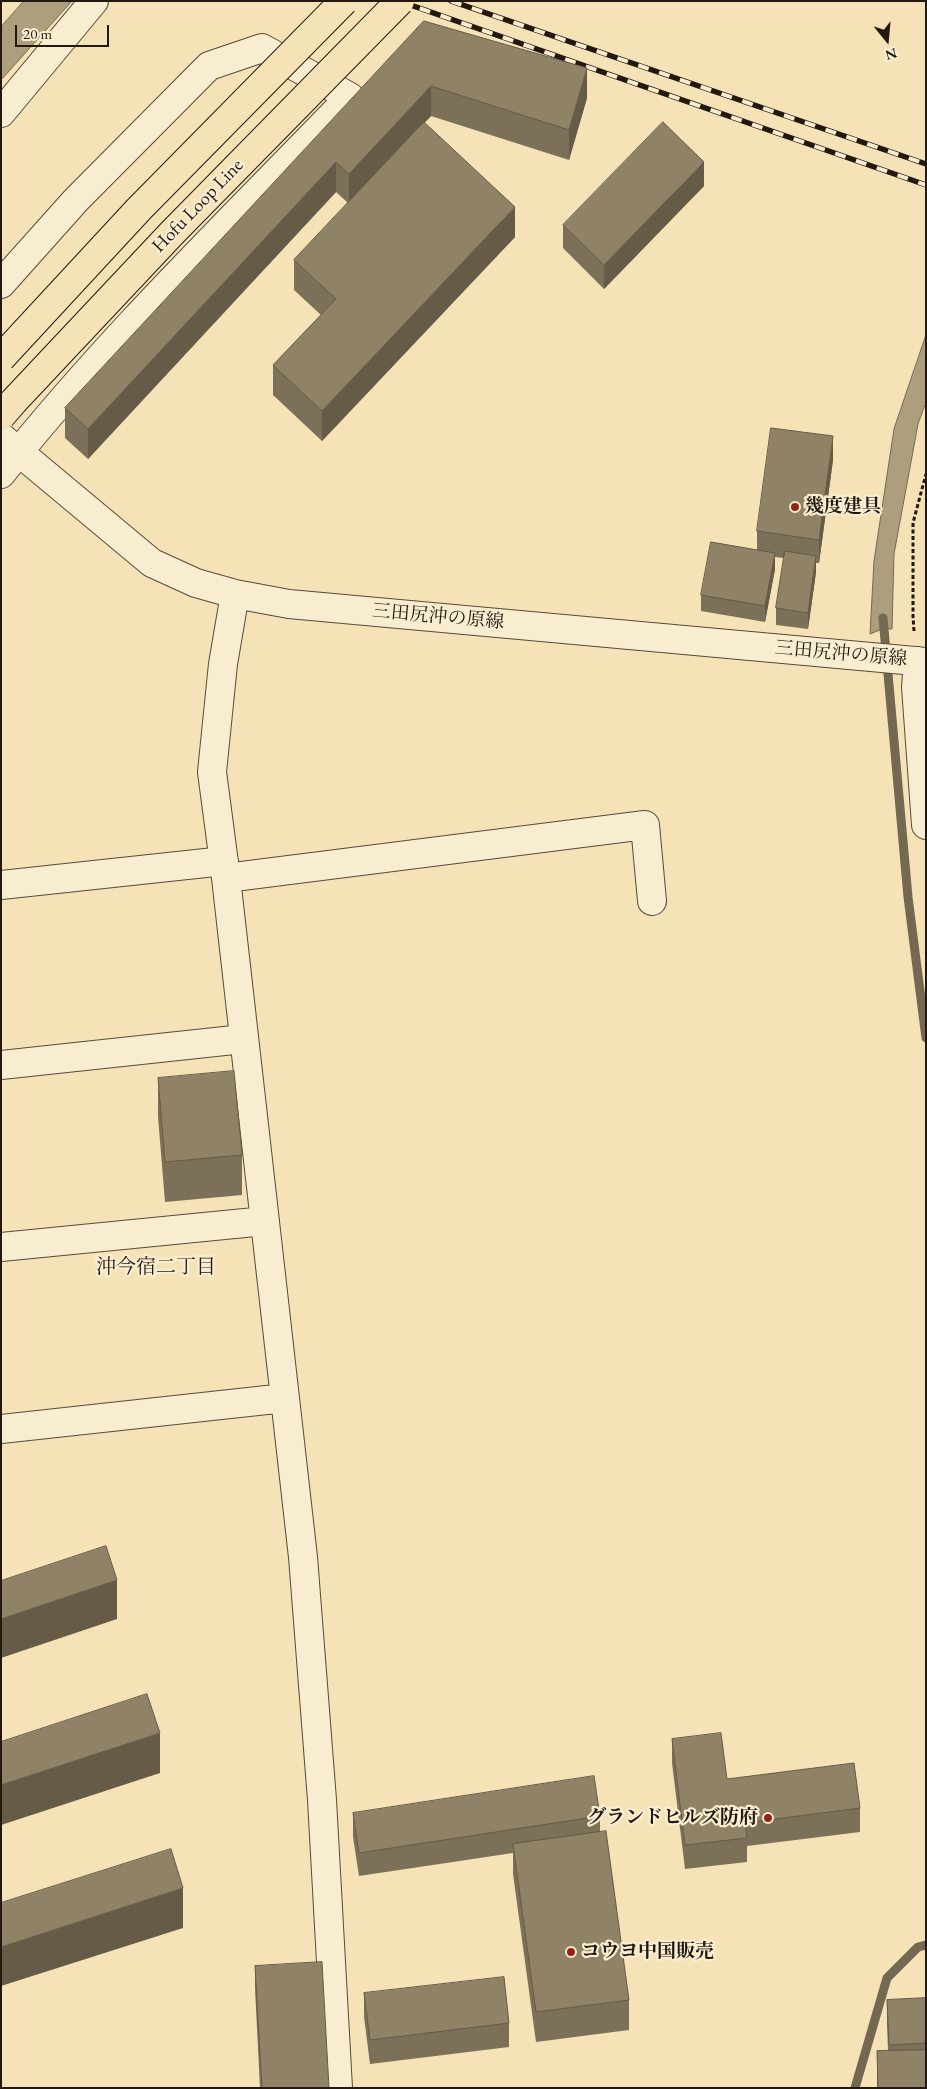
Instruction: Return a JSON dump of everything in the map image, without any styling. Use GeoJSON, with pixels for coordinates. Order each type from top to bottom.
{"type":"FeatureCollection","features":[{"type":"Feature","properties":{"kind":"main road","name":"Hofu Loop Line"},"geometry":{"type":"LineString","coordinates":[[1,358],[139,209],[344,1]]}},
{"type":"Feature","properties":{"kind":"main road","name":"Hofu Loop Line"},"geometry":{"type":"LineString","coordinates":[[1,416],[172,233],[400,1]]}},
{"type":"Feature","properties":{"kind":"street"},"geometry":{"type":"LineString","coordinates":[[1,114],[94,1]]}},
{"type":"Feature","properties":{"kind":"street"},"geometry":{"type":"LineString","coordinates":[[1,284],[76,200],[209,66],[262,48],[350,97],[150,303],[56,406],[10,444],[1,474]]}},
{"type":"Feature","properties":{"kind":"street","name":"三田尻沖の原線"},"geometry":{"type":"LineString","coordinates":[[10,444],[152,563],[196,583],[235,594],[289,604],[913,661]]}},
{"type":"Feature","properties":{"kind":"street"},"geometry":{"type":"LineString","coordinates":[[235,594],[223,664],[212,772],[225,870],[303,1558],[320,1780],[338,2088]]}},
{"type":"Feature","properties":{"kind":"street"},"geometry":{"type":"LineString","coordinates":[[913,661],[926,825]]}},
{"type":"Feature","properties":{"kind":"street"},"geometry":{"type":"LineString","coordinates":[[1,885],[225,870],[645,825],[652,901]]}},
{"type":"Feature","properties":{"kind":"street"},"geometry":{"type":"LineString","coordinates":[[1,1065],[243,1039]]}},
{"type":"Feature","properties":{"kind":"street"},"geometry":{"type":"LineString","coordinates":[[1,1247],[265,1221]]}},
{"type":"Feature","properties":{"kind":"street"},"geometry":{"type":"LineString","coordinates":[[1,1429],[285,1398]]}},
{"type":"Feature","properties":{"kind":"path"},"geometry":{"type":"LineString","coordinates":[[913,661],[913,523],[926,474]]}},
{"type":"Feature","properties":{"kind":"shaded area"},"geometry":{"type":"Polygon","coordinates":[[[24,1],[72,1],[1,80],[1,27],[24,1]]]}},
{"type":"Feature","properties":{"kind":"shaded area"},"geometry":{"type":"Polygon","coordinates":[[[926,335],[926,402],[918,424],[894,554],[892,629],[882,629],[870,634],[874,561],[894,429],[926,335]]]}},
{"type":"Feature","properties":{"kind":"building"},"geometry":{"type":"Polygon","coordinates":[[[424,21],[587,68],[569,130],[431,86],[349,174],[336,162],[88,429],[65,408],[424,21]]]}},
{"type":"Feature","properties":{"kind":"building"},"geometry":{"type":"Polygon","coordinates":[[[424,122],[515,207],[322,411],[273,365],[336,299],[294,260],[424,122]]]}},
{"type":"Feature","properties":{"kind":"building"},"geometry":{"type":"Polygon","coordinates":[[[663,122],[704,162],[604,265],[563,225],[663,122]]]}},
{"type":"Feature","properties":{"kind":"building","name":"幾度建具"},"geometry":{"type":"Polygon","coordinates":[[[771,428],[833,436],[819,540],[757,531],[771,428]]]}},
{"type":"Feature","properties":{"kind":"building"},"geometry":{"type":"Polygon","coordinates":[[[711,542],[775,553],[765,606],[701,595],[711,542]]]}},
{"type":"Feature","properties":{"kind":"building"},"geometry":{"type":"Polygon","coordinates":[[[785,551],[816,556],[808,613],[776,608],[785,551]]]}},
{"type":"Feature","properties":{"kind":"building"},"geometry":{"type":"Polygon","coordinates":[[[234,1071],[242,1155],[165,1162],[158,1078],[234,1071]]]}},
{"type":"Feature","properties":{"kind":"building"},"geometry":{"type":"Polygon","coordinates":[[[106,1546],[117,1580],[1,1619],[1,1581],[106,1546]]]}},
{"type":"Feature","properties":{"kind":"building"},"geometry":{"type":"Polygon","coordinates":[[[147,1694],[160,1733],[1,1785],[1,1742],[147,1694]]]}},
{"type":"Feature","properties":{"kind":"building","name":"グランドヒルズ防府"},"geometry":{"type":"Polygon","coordinates":[[[721,1733],[727,1779],[854,1763],[860,1808],[745,1823],[747,1838],[685,1845],[672,1739],[721,1733]]]}},
{"type":"Feature","properties":{"kind":"building"},"geometry":{"type":"Polygon","coordinates":[[[594,1776],[600,1816],[359,1853],[353,1813],[594,1776]]]}},
{"type":"Feature","properties":{"kind":"building","name":"コウヨ中国販売"},"geometry":{"type":"Polygon","coordinates":[[[606,1831],[629,2000],[536,2012],[513,1844],[606,1831]]]}},
{"type":"Feature","properties":{"kind":"building"},"geometry":{"type":"Polygon","coordinates":[[[171,1849],[183,1888],[1,1947],[1,1903],[171,1849]]]}},
{"type":"Feature","properties":{"kind":"building"},"geometry":{"type":"Polygon","coordinates":[[[322,1962],[329,2088],[262,2088],[255,1966],[322,1962]]]}},
{"type":"Feature","properties":{"kind":"building"},"geometry":{"type":"Polygon","coordinates":[[[504,1977],[509,2023],[370,2040],[364,1993],[504,1977]]]}},
{"type":"Feature","properties":{"kind":"building"},"geometry":{"type":"Polygon","coordinates":[[[926,1998],[926,2043],[889,2045],[887,2000],[926,1998]]]}},
{"type":"Feature","properties":{"kind":"building"},"geometry":{"type":"Polygon","coordinates":[[[926,2050],[926,2088],[878,2088],[877,2051],[926,2050]]]}},
{"type":"Feature","properties":{"kind":"waterway"},"geometry":{"type":"LineString","coordinates":[[883,618],[908,897],[926,1038]]}},
{"type":"Feature","properties":{"kind":"waterway"},"geometry":{"type":"LineString","coordinates":[[855,2088],[887,1978],[918,1947],[926,1945]]}},
{"type":"Feature","properties":{"kind":"railway"},"geometry":{"type":"LineString","coordinates":[[399,1],[926,185]]}},
{"type":"Feature","properties":{"kind":"railway"},"geometry":{"type":"LineString","coordinates":[[451,1],[926,164]]}},
{"type":"Feature","properties":{"kind":"place","name":"幾度建具"},"geometry":{"type":"Point","coordinates":[795,507]}},
{"type":"Feature","properties":{"kind":"place","name":"グランドヒルズ防府"},"geometry":{"type":"Point","coordinates":[768,1818]}},
{"type":"Feature","properties":{"kind":"place","name":"コウヨ中国販売"},"geometry":{"type":"Point","coordinates":[571,1952]}},
{"type":"Feature","properties":{"kind":"district","name":"沖今宿二丁目"},"geometry":{"type":"Point","coordinates":[156,1268]}}]}
